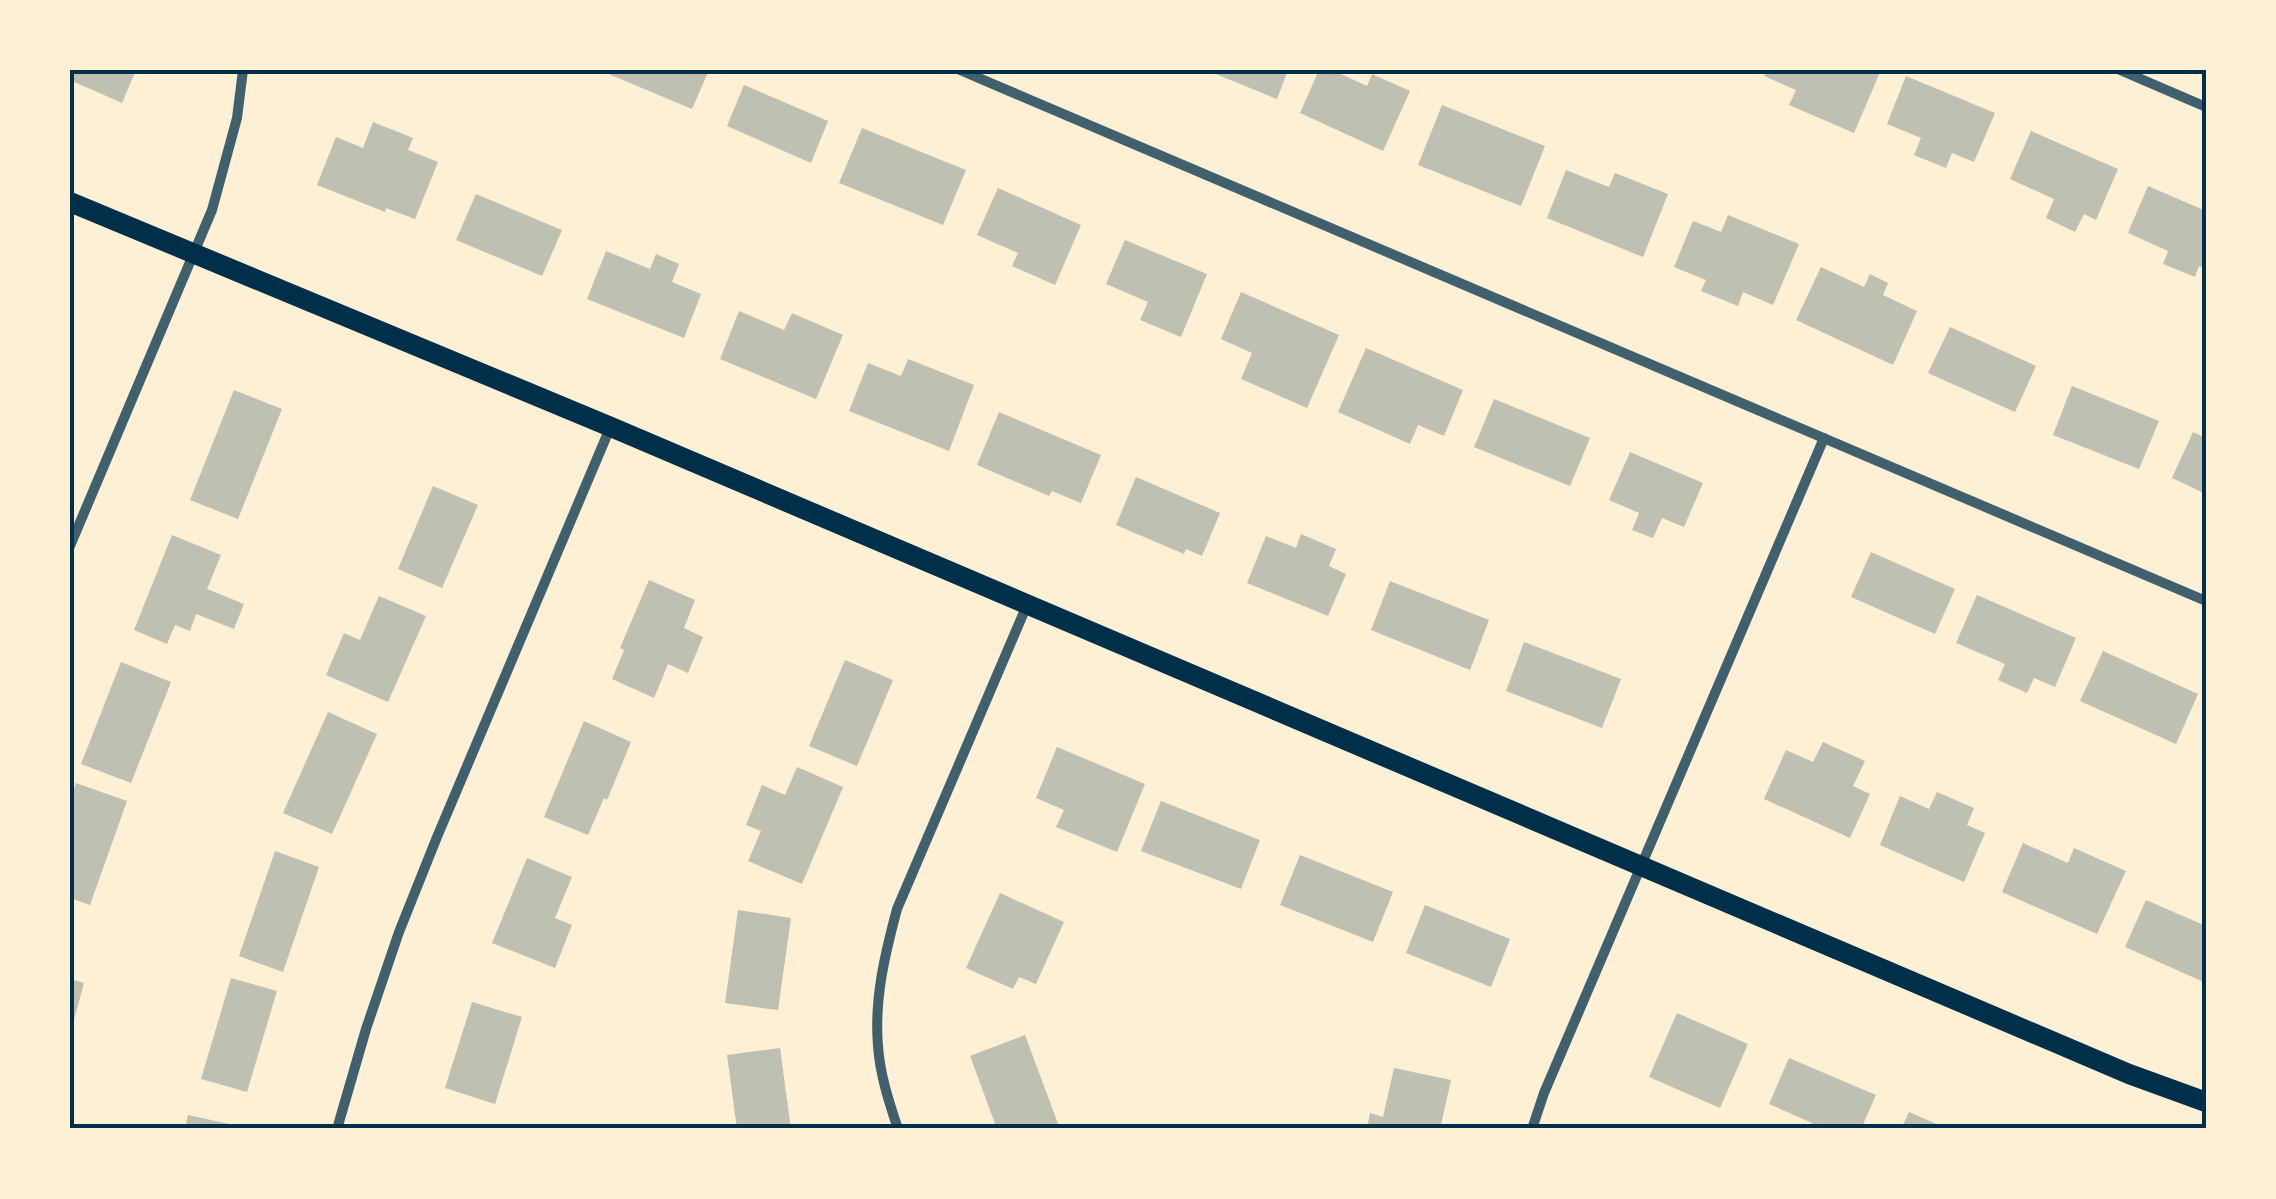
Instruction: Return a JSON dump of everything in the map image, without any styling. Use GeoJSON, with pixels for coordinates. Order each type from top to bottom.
{"type":"FeatureCollection","features":[{"type":"Feature","properties":{"kind":"main road"},"geometry":{"type":"LineString","coordinates":[[70,202],[611,427],[2128,1074],[2206,1102]]}},
{"type":"Feature","properties":{"kind":"street"},"geometry":{"type":"LineString","coordinates":[[70,546],[212,210],[237,118],[243,70]]}},
{"type":"Feature","properties":{"kind":"street"},"geometry":{"type":"LineString","coordinates":[[960,70],[2206,600]]}},
{"type":"Feature","properties":{"kind":"street"},"geometry":{"type":"LineString","coordinates":[[2120,70],[2206,106]]}},
{"type":"Feature","properties":{"kind":"street"},"geometry":{"type":"LineString","coordinates":[[337,1129],[399,932],[611,427]]}},
{"type":"Feature","properties":{"kind":"street"},"geometry":{"type":"LineString","coordinates":[[1532,1129],[1824,438]]}},
{"type":"Feature","properties":{"kind":"street"},"geometry":{"type":"LineString","coordinates":[[898,1129],[884,1088],[877,1006],[896,908],[1027,605]]}},
{"type":"Feature","properties":{"kind":"building"},"geometry":{"type":"Polygon","coordinates":[[[70,70],[136,70],[122,103],[70,80],[70,70]]]}},
{"type":"Feature","properties":{"kind":"building"},"geometry":{"type":"Polygon","coordinates":[[[599,70],[709,70],[692,109],[599,70]]]}},
{"type":"Feature","properties":{"kind":"building"},"geometry":{"type":"Polygon","coordinates":[[[1206,70],[1288,70],[1277,99],[1206,70]]]}},
{"type":"Feature","properties":{"kind":"building"},"geometry":{"type":"Polygon","coordinates":[[[1319,70],[1332,70],[1367,86],[1372,74],[1410,91],[1383,151],[1300,113],[1319,70]]]}},
{"type":"Feature","properties":{"kind":"building"},"geometry":{"type":"Polygon","coordinates":[[[1767,70],[1881,70],[1854,133],[1789,105],[1796,90],[1764,76],[1767,70]]]}},
{"type":"Feature","properties":{"kind":"building"},"geometry":{"type":"Polygon","coordinates":[[[1906,76],[1995,113],[1974,162],[1952,153],[1946,168],[1914,155],[1921,138],[1887,124],[1906,76]]]}},
{"type":"Feature","properties":{"kind":"building"},"geometry":{"type":"Polygon","coordinates":[[[744,85],[828,121],[811,163],[727,126],[744,85]]]}},
{"type":"Feature","properties":{"kind":"building"},"geometry":{"type":"Polygon","coordinates":[[[1442,105],[1545,146],[1521,206],[1418,165],[1442,105]]]}},
{"type":"Feature","properties":{"kind":"building"},"geometry":{"type":"Polygon","coordinates":[[[373,122],[413,138],[408,150],[438,162],[415,219],[386,208],[385,212],[317,185],[336,137],[363,148],[373,122]]]}},
{"type":"Feature","properties":{"kind":"building"},"geometry":{"type":"Polygon","coordinates":[[[862,128],[966,170],[943,225],[839,183],[862,128]]]}},
{"type":"Feature","properties":{"kind":"building"},"geometry":{"type":"Polygon","coordinates":[[[2031,131],[2118,169],[2096,220],[2084,214],[2075,232],[2046,218],[2054,199],[2010,179],[2031,131]]]}},
{"type":"Feature","properties":{"kind":"building"},"geometry":{"type":"Polygon","coordinates":[[[1566,170],[1609,187],[1615,173],[1668,194],[1643,257],[1547,218],[1566,170]]]}},
{"type":"Feature","properties":{"kind":"building"},"geometry":{"type":"Polygon","coordinates":[[[2148,186],[2206,211],[2206,269],[2199,266],[2195,277],[2163,264],[2168,251],[2128,233],[2148,186]]]}},
{"type":"Feature","properties":{"kind":"building"},"geometry":{"type":"Polygon","coordinates":[[[998,188],[1081,225],[1055,285],[1012,266],[1018,253],[977,235],[998,188]]]}},
{"type":"Feature","properties":{"kind":"building"},"geometry":{"type":"Polygon","coordinates":[[[476,194],[562,230],[542,276],[456,240],[476,194]]]}},
{"type":"Feature","properties":{"kind":"building"},"geometry":{"type":"Polygon","coordinates":[[[1728,215],[1799,244],[1773,305],[1743,292],[1738,306],[1701,291],[1706,280],[1674,267],[1693,221],[1721,232],[1728,215]]]}},
{"type":"Feature","properties":{"kind":"building"},"geometry":{"type":"Polygon","coordinates":[[[1125,240],[1207,274],[1181,337],[1140,320],[1148,302],[1106,284],[1125,240]]]}},
{"type":"Feature","properties":{"kind":"building"},"geometry":{"type":"Polygon","coordinates":[[[606,251],[650,269],[656,254],[679,264],[672,282],[701,294],[684,338],[587,299],[606,251]]]}},
{"type":"Feature","properties":{"kind":"building"},"geometry":{"type":"Polygon","coordinates":[[[1821,267],[1864,287],[1870,274],[1888,283],[1883,295],[1917,311],[1893,365],[1796,320],[1821,267]]]}},
{"type":"Feature","properties":{"kind":"building"},"geometry":{"type":"Polygon","coordinates":[[[1241,292],[1339,335],[1307,408],[1241,379],[1252,353],[1221,339],[1241,292]]]}},
{"type":"Feature","properties":{"kind":"building"},"geometry":{"type":"Polygon","coordinates":[[[739,311],[784,330],[792,313],[843,335],[816,399],[720,359],[739,311]]]}},
{"type":"Feature","properties":{"kind":"building"},"geometry":{"type":"Polygon","coordinates":[[[1950,327],[2036,366],[2015,412],[1928,373],[1950,327]]]}},
{"type":"Feature","properties":{"kind":"building"},"geometry":{"type":"Polygon","coordinates":[[[1366,348],[1463,390],[1444,436],[1418,425],[1410,444],[1338,412],[1366,348]]]}},
{"type":"Feature","properties":{"kind":"building"},"geometry":{"type":"Polygon","coordinates":[[[908,359],[974,385],[949,451],[849,411],[868,363],[901,376],[908,359]]]}},
{"type":"Feature","properties":{"kind":"building"},"geometry":{"type":"Polygon","coordinates":[[[2072,386],[2159,421],[2139,469],[2053,435],[2072,386]]]}},
{"type":"Feature","properties":{"kind":"building"},"geometry":{"type":"Polygon","coordinates":[[[234,390],[282,409],[238,519],[190,500],[234,390]]]}},
{"type":"Feature","properties":{"kind":"building"},"geometry":{"type":"Polygon","coordinates":[[[1494,399],[1590,438],[1570,486],[1474,447],[1494,399]]]}},
{"type":"Feature","properties":{"kind":"building"},"geometry":{"type":"Polygon","coordinates":[[[999,412],[1101,455],[1081,503],[1052,491],[1049,496],[977,465],[999,412]]]}},
{"type":"Feature","properties":{"kind":"building"},"geometry":{"type":"Polygon","coordinates":[[[2193,432],[2206,438],[2206,494],[2172,478],[2193,432]]]}},
{"type":"Feature","properties":{"kind":"building"},"geometry":{"type":"Polygon","coordinates":[[[1630,452],[1703,483],[1684,527],[1662,518],[1653,538],[1632,530],[1639,513],[1609,500],[1630,452]]]}},
{"type":"Feature","properties":{"kind":"building"},"geometry":{"type":"Polygon","coordinates":[[[1136,477],[1220,513],[1202,556],[1186,549],[1184,554],[1116,525],[1136,477]]]}},
{"type":"Feature","properties":{"kind":"building"},"geometry":{"type":"Polygon","coordinates":[[[433,486],[478,505],[442,588],[398,569],[433,486]]]}},
{"type":"Feature","properties":{"kind":"building"},"geometry":{"type":"Polygon","coordinates":[[[1301,534],[1336,549],[1329,566],[1346,574],[1328,616],[1247,583],[1266,536],[1296,548],[1301,534]]]}},
{"type":"Feature","properties":{"kind":"building"},"geometry":{"type":"Polygon","coordinates":[[[172,535],[221,555],[207,589],[244,604],[234,629],[196,614],[190,631],[175,625],[167,644],[134,630],[172,535]]]}},
{"type":"Feature","properties":{"kind":"building"},"geometry":{"type":"Polygon","coordinates":[[[1871,552],[1955,589],[1935,634],[1851,597],[1871,552]]]}},
{"type":"Feature","properties":{"kind":"building"},"geometry":{"type":"Polygon","coordinates":[[[649,580],[695,600],[684,628],[703,637],[688,673],[668,664],[654,698],[612,679],[624,650],[620,648],[649,580]]]}},
{"type":"Feature","properties":{"kind":"building"},"geometry":{"type":"Polygon","coordinates":[[[1390,581],[1489,620],[1470,670],[1371,630],[1390,581]]]}},
{"type":"Feature","properties":{"kind":"building"},"geometry":{"type":"Polygon","coordinates":[[[1977,595],[2076,638],[2055,687],[2034,678],[2027,693],[1998,680],[2005,664],[1956,643],[1977,595]]]}},
{"type":"Feature","properties":{"kind":"building"},"geometry":{"type":"Polygon","coordinates":[[[379,596],[426,616],[388,702],[326,675],[344,633],[360,640],[379,596]]]}},
{"type":"Feature","properties":{"kind":"building"},"geometry":{"type":"Polygon","coordinates":[[[1524,642],[1621,679],[1602,728],[1506,691],[1524,642]]]}},
{"type":"Feature","properties":{"kind":"building"},"geometry":{"type":"Polygon","coordinates":[[[2103,651],[2198,694],[2176,744],[2080,701],[2103,651]]]}},
{"type":"Feature","properties":{"kind":"building"},"geometry":{"type":"Polygon","coordinates":[[[845,660],[893,680],[857,766],[809,746],[845,660]]]}},
{"type":"Feature","properties":{"kind":"building"},"geometry":{"type":"Polygon","coordinates":[[[121,662],[171,682],[131,783],[81,764],[121,662]]]}},
{"type":"Feature","properties":{"kind":"building"},"geometry":{"type":"Polygon","coordinates":[[[328,712],[377,734],[332,834],[283,813],[328,712]]]}},
{"type":"Feature","properties":{"kind":"building"},"geometry":{"type":"Polygon","coordinates":[[[584,721],[631,742],[588,835],[544,817],[584,721]]]}},
{"type":"Feature","properties":{"kind":"building"},"geometry":{"type":"Polygon","coordinates":[[[1823,742],[1865,761],[1853,786],[1870,794],[1850,838],[1764,799],[1786,750],[1813,762],[1823,742]]]}},
{"type":"Feature","properties":{"kind":"building"},"geometry":{"type":"Polygon","coordinates":[[[1057,747],[1145,784],[1117,852],[1056,827],[1064,810],[1036,798],[1057,747]]]}},
{"type":"Feature","properties":{"kind":"building"},"geometry":{"type":"Polygon","coordinates":[[[797,767],[843,787],[802,884],[748,861],[761,831],[746,825],[762,785],[785,795],[797,767]]]}},
{"type":"Feature","properties":{"kind":"building"},"geometry":{"type":"Polygon","coordinates":[[[76,783],[127,801],[90,905],[70,898],[70,800],[76,783]]]}},
{"type":"Feature","properties":{"kind":"building"},"geometry":{"type":"Polygon","coordinates":[[[1937,792],[1974,808],[1967,825],[1985,833],[1964,882],[1880,845],[1900,796],[1929,809],[1937,792]]]}},
{"type":"Feature","properties":{"kind":"building"},"geometry":{"type":"Polygon","coordinates":[[[1161,801],[1260,840],[1241,889],[1141,851],[1161,801]]]}},
{"type":"Feature","properties":{"kind":"building"},"geometry":{"type":"Polygon","coordinates":[[[2023,843],[2068,863],[2074,848],[2126,871],[2097,934],[2002,892],[2023,843]]]}},
{"type":"Feature","properties":{"kind":"building"},"geometry":{"type":"Polygon","coordinates":[[[275,851],[319,867],[283,972],[239,956],[275,851]]]}},
{"type":"Feature","properties":{"kind":"building"},"geometry":{"type":"Polygon","coordinates":[[[1300,855],[1393,892],[1373,942],[1280,905],[1300,855]]]}},
{"type":"Feature","properties":{"kind":"building"},"geometry":{"type":"Polygon","coordinates":[[[527,858],[572,877],[555,918],[572,925],[555,968],[492,943],[527,858]]]}},
{"type":"Feature","properties":{"kind":"building"},"geometry":{"type":"Polygon","coordinates":[[[1000,893],[1064,922],[1036,984],[1019,977],[1013,989],[966,968],[1000,893]]]}},
{"type":"Feature","properties":{"kind":"building"},"geometry":{"type":"Polygon","coordinates":[[[2146,900],[2206,926],[2206,983],[2125,947],[2146,900]]]}},
{"type":"Feature","properties":{"kind":"building"},"geometry":{"type":"Polygon","coordinates":[[[1425,905],[1510,939],[1491,987],[1406,953],[1425,905]]]}},
{"type":"Feature","properties":{"kind":"building"},"geometry":{"type":"Polygon","coordinates":[[[738,910],[791,918],[778,1010],[725,1003],[738,910]]]}},
{"type":"Feature","properties":{"kind":"building"},"geometry":{"type":"Polygon","coordinates":[[[231,978],[277,991],[247,1092],[201,1079],[231,978]]]}},
{"type":"Feature","properties":{"kind":"building"},"geometry":{"type":"Polygon","coordinates":[[[70,979],[84,983],[71,1031],[70,1031],[70,979]]]}},
{"type":"Feature","properties":{"kind":"building"},"geometry":{"type":"Polygon","coordinates":[[[472,1002],[522,1017],[495,1104],[445,1088],[472,1002]]]}},
{"type":"Feature","properties":{"kind":"building"},"geometry":{"type":"Polygon","coordinates":[[[1677,1013],[1748,1044],[1720,1108],[1649,1077],[1677,1013]]]}},
{"type":"Feature","properties":{"kind":"building"},"geometry":{"type":"Polygon","coordinates":[[[1025,1035],[1060,1129],[997,1129],[970,1056],[1025,1035]]]}},
{"type":"Feature","properties":{"kind":"building"},"geometry":{"type":"Polygon","coordinates":[[[780,1048],[791,1129],[737,1129],[727,1055],[780,1048]]]}},
{"type":"Feature","properties":{"kind":"building"},"geometry":{"type":"Polygon","coordinates":[[[1789,1058],[1876,1095],[1861,1129],[1809,1129],[1812,1123],[1769,1104],[1789,1058]]]}},
{"type":"Feature","properties":{"kind":"building"},"geometry":{"type":"Polygon","coordinates":[[[1394,1068],[1451,1080],[1440,1129],[1367,1129],[1370,1113],[1383,1117],[1394,1068]]]}},
{"type":"Feature","properties":{"kind":"building"},"geometry":{"type":"Polygon","coordinates":[[[1909,1112],[1948,1129],[1901,1129],[1909,1112]]]}},
{"type":"Feature","properties":{"kind":"building"},"geometry":{"type":"Polygon","coordinates":[[[188,1115],[243,1127],[243,1129],[185,1129],[188,1115]]]}}]}
